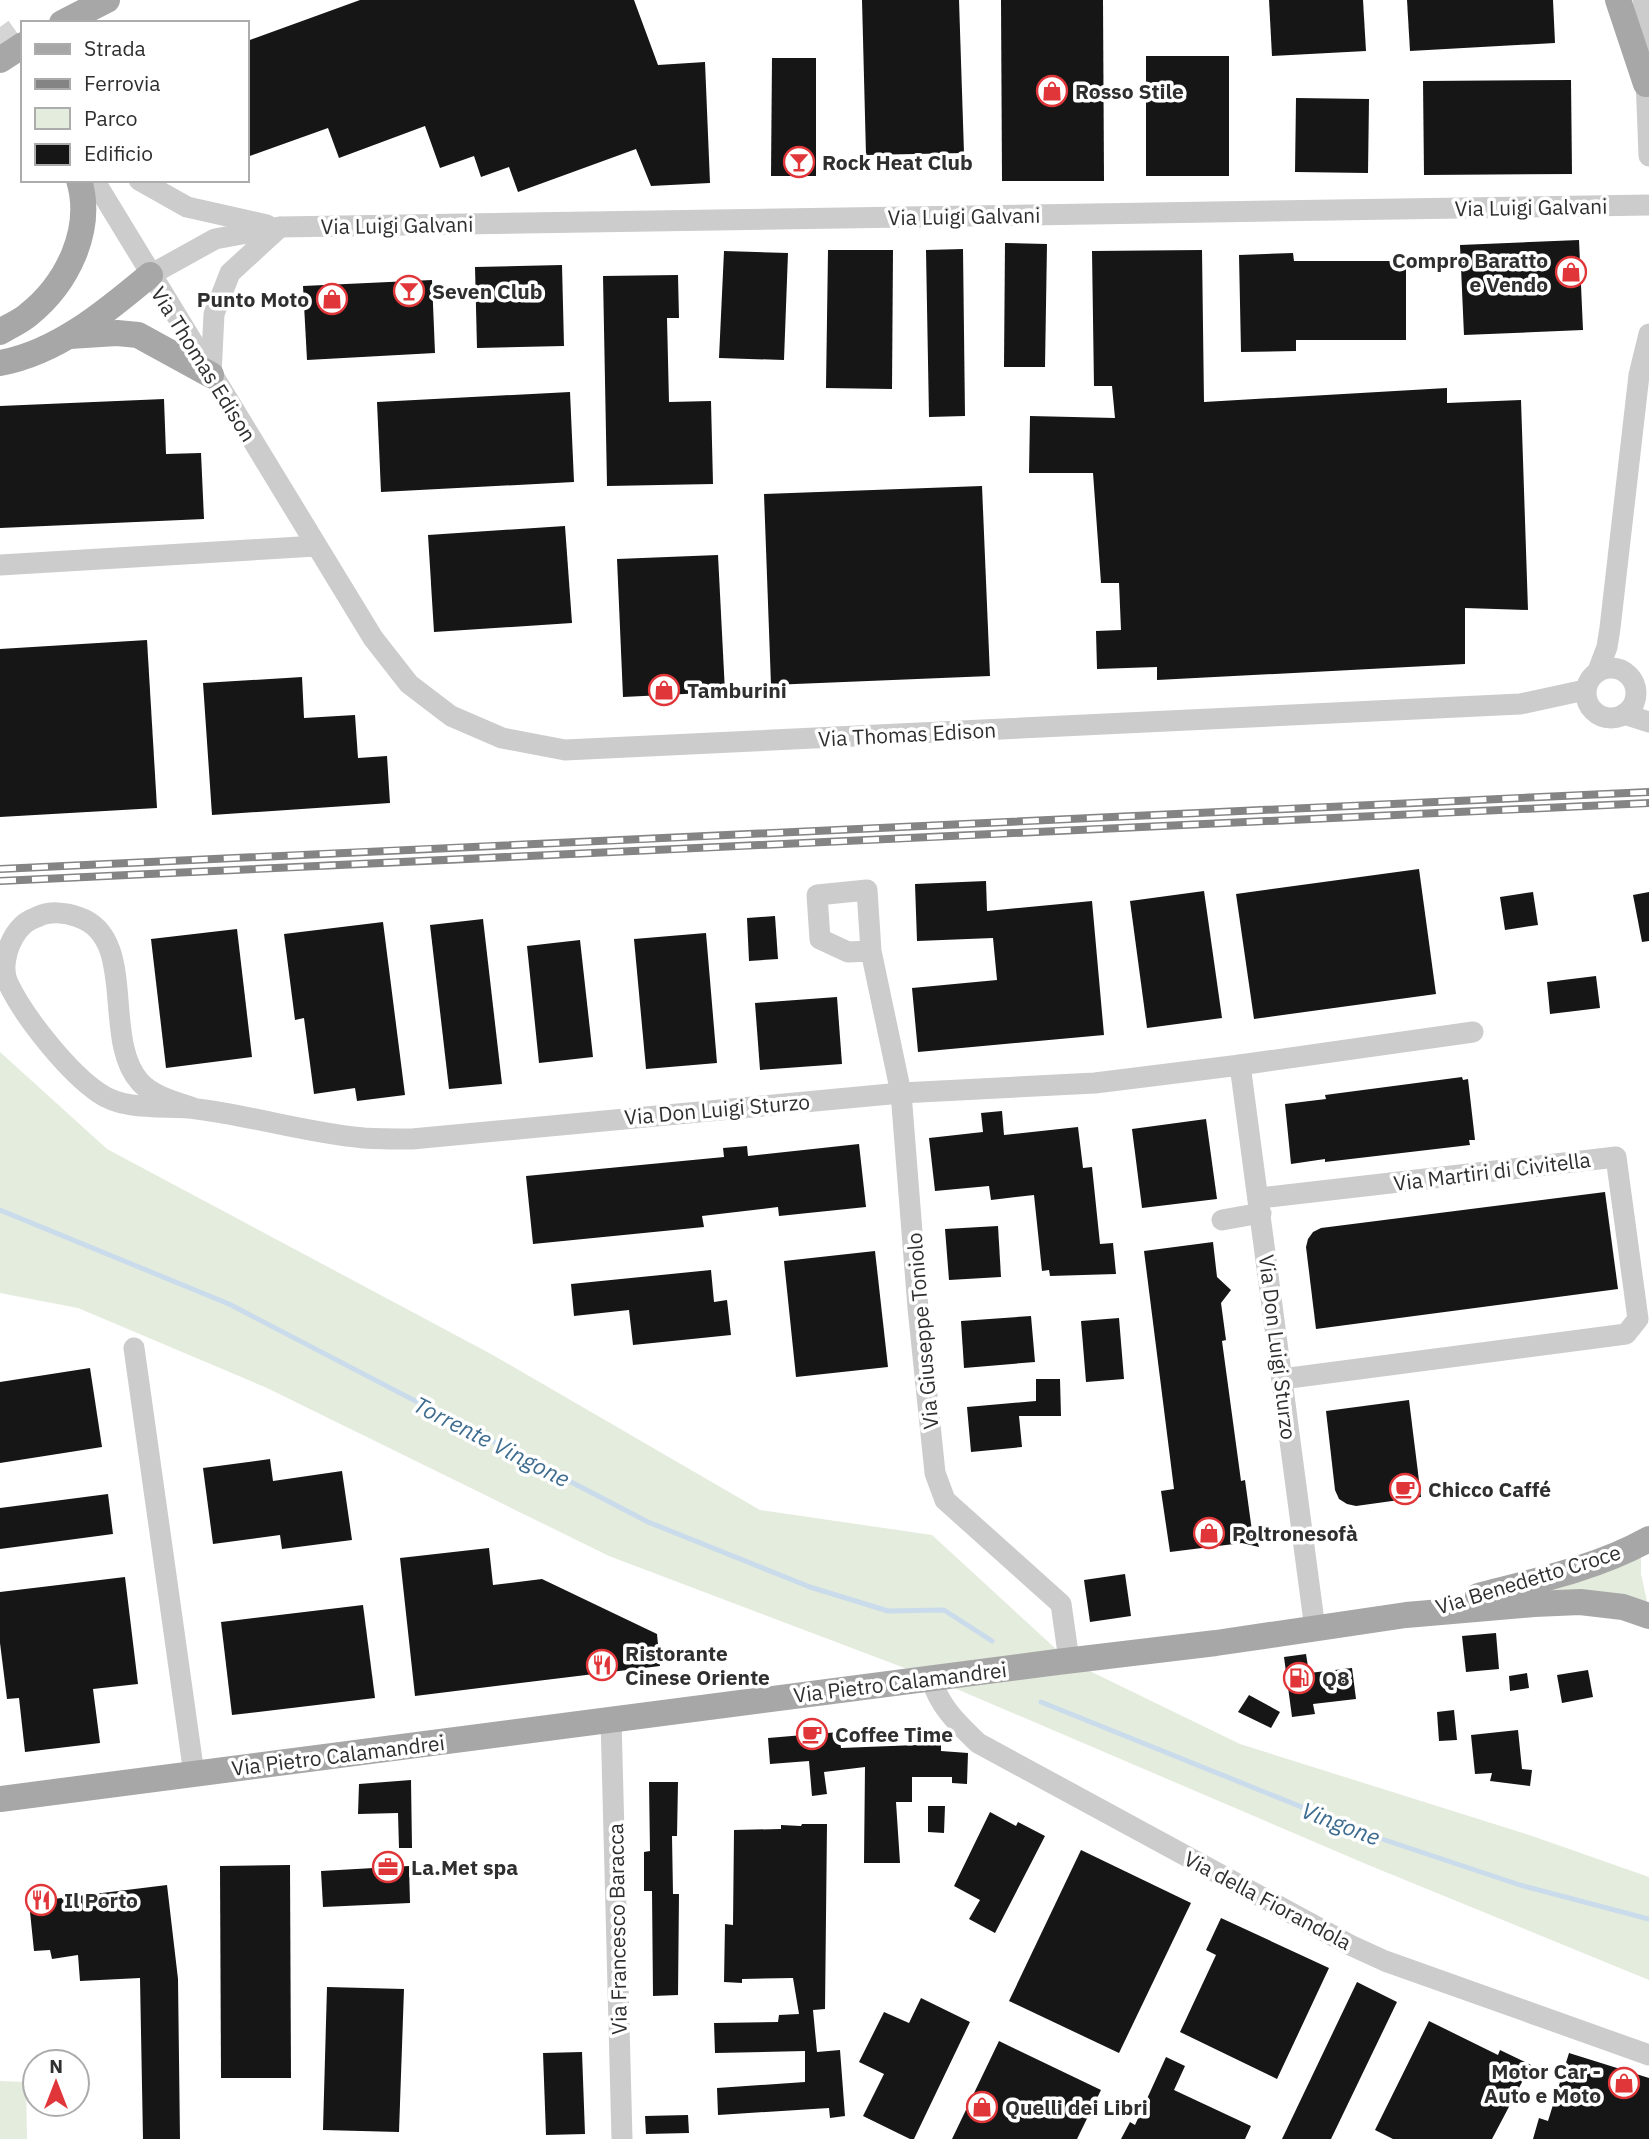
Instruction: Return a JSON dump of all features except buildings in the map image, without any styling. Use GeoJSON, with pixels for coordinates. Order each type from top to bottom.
{"type":"FeatureCollection","features":[{"type":"Feature","properties":{"kind":"main road"},"geometry":{"type":"LineString","coordinates":[[66,21],[107,0]]}},
{"type":"Feature","properties":{"kind":"main road"},"geometry":{"type":"LineString","coordinates":[[1618,0],[1646,84]]}},
{"type":"Feature","properties":{"kind":"main road"},"geometry":{"type":"LineString","coordinates":[[0,60],[21,46]]}},
{"type":"Feature","properties":{"kind":"main road"},"geometry":{"type":"LineString","coordinates":[[0,332],[27,317],[55,290],[73,258],[82,226],[83,191],[80,182]]}},
{"type":"Feature","properties":{"kind":"main road"},"geometry":{"type":"LineString","coordinates":[[0,363],[17,360],[69,336],[144,280]]}},
{"type":"Feature","properties":{"kind":"main road"},"geometry":{"type":"LineString","coordinates":[[0,342],[20,340],[48,331],[144,280]]}},
{"type":"Feature","properties":{"kind":"main road"},"geometry":{"type":"LineString","coordinates":[[69,336],[117,333],[138,335],[211,374]]}},
{"type":"Feature","properties":{"kind":"main road","name":"Via Benedetto Croce"},"geometry":{"type":"LineString","coordinates":[[1406,1615],[1560,1574],[1616,1556],[1649,1539]]}},
{"type":"Feature","properties":{"kind":"main road","name":"Via Benedetto Croce"},"geometry":{"type":"LineString","coordinates":[[1315,1629],[1406,1615],[1580,1602],[1623,1607],[1649,1616]]}},
{"type":"Feature","properties":{"kind":"main road","name":"Via Pietro Calamandrei"},"geometry":{"type":"LineString","coordinates":[[0,1799],[1315,1629]]}},
{"type":"Feature","properties":{"kind":"street"},"geometry":{"type":"LineString","coordinates":[[1643,0],[1649,156]]}},
{"type":"Feature","properties":{"kind":"street","name":"Via Thomas Edison"},"geometry":{"type":"LineString","coordinates":[[95,182],[144,280],[211,374],[373,638],[409,684],[451,716],[502,738],[565,750],[1520,704],[1586,690]]}},
{"type":"Feature","properties":{"kind":"street","name":"Via Luigi Galvani"},"geometry":{"type":"LineString","coordinates":[[143,182],[187,207],[280,227]]}},
{"type":"Feature","properties":{"kind":"street","name":"Via Luigi Galvani"},"geometry":{"type":"LineString","coordinates":[[144,280],[215,239],[280,227],[1649,205]]}},
{"type":"Feature","properties":{"kind":"street"},"geometry":{"type":"LineString","coordinates":[[211,374],[214,314],[230,272],[280,227]]}},
{"type":"Feature","properties":{"kind":"street"},"geometry":{"type":"LineString","coordinates":[[1594,712],[1586,698],[1587,683],[1598,671],[1611,628],[1639,374],[1649,334]]}},
{"type":"Feature","properties":{"kind":"street"},"geometry":{"type":"LineString","coordinates":[[0,565],[316,546]]}},
{"type":"Feature","properties":{"kind":"street"},"geometry":{"type":"LineString","coordinates":[[1598,671],[1615,668],[1623,671],[1634,684],[1636,704],[1649,722]]}},
{"type":"Feature","properties":{"kind":"street"},"geometry":{"type":"LineString","coordinates":[[1520,704],[1594,712],[1609,718],[1636,704]]}},
{"type":"Feature","properties":{"kind":"street","name":"Via Don Luigi Sturzo"},"geometry":{"type":"LineString","coordinates":[[196,1109],[152,1092],[138,1081],[121,1040],[113,961],[105,937],[87,920],[67,913],[44,914],[23,924],[11,943],[5,960],[7,980],[16,998],[61,1060],[100,1094],[133,1105],[196,1109],[363,1138],[412,1139],[901,1093],[1096,1083],[1473,1032]]}},
{"type":"Feature","properties":{"kind":"street","name":"Via Giuseppe Toniolo"},"geometry":{"type":"LineString","coordinates":[[871,951],[901,1093],[918,1308],[935,1473],[945,1500],[1061,1604],[1063,1661]]}},
{"type":"Feature","properties":{"kind":"street","name":"Via Don Luigi Sturzo"},"geometry":{"type":"LineString","coordinates":[[1240,1065],[1315,1629]]}},
{"type":"Feature","properties":{"kind":"street","name":"Via Martiri di Civitella"},"geometry":{"type":"LineString","coordinates":[[1260,1206],[1616,1157],[1637,1319],[1626,1334],[1282,1379]]}},
{"type":"Feature","properties":{"kind":"street"},"geometry":{"type":"LineString","coordinates":[[1222,1220],[1260,1206]]}},
{"type":"Feature","properties":{"kind":"street"},"geometry":{"type":"LineString","coordinates":[[134,1348],[194,1774]]}},
{"type":"Feature","properties":{"kind":"street","name":"Via della Fiorandola"},"geometry":{"type":"LineString","coordinates":[[941,1677],[936,1696],[953,1720],[978,1743],[1350,1945],[1385,1961],[1649,2055]]}},
{"type":"Feature","properties":{"kind":"street","name":"Via Francesco Baracca"},"geometry":{"type":"LineString","coordinates":[[611,1719],[622,2139]]}},
{"type":"Feature","properties":{"kind":"green space"},"geometry":{"type":"Polygon","coordinates":[[[0,1052],[107,1149],[491,1354],[760,1510],[932,1535],[1069,1661],[1240,1744],[1532,1836],[1649,1877],[1649,1980],[1366,1864],[931,1678],[609,1556],[267,1388],[78,1308],[0,1293],[0,1052]]]}},
{"type":"Feature","properties":{"kind":"green space"},"geometry":{"type":"Polygon","coordinates":[[[1641,1552],[1641,1574],[1647,1601],[1536,1591],[1641,1552]]]}},
{"type":"Feature","properties":{"kind":"green space"},"geometry":{"type":"Polygon","coordinates":[[[0,2081],[21,2082],[21,2118],[27,2118],[27,2139],[0,2139],[0,2081]]]}},
{"type":"Feature","properties":{"kind":"waterway","name":"Torrente Vingone"},"geometry":{"type":"LineString","coordinates":[[0,1210],[229,1304],[648,1522],[810,1587],[888,1611],[944,1610],[992,1641]]}},
{"type":"Feature","properties":{"kind":"waterway","name":"Vingone"},"geometry":{"type":"LineString","coordinates":[[1041,1702],[1376,1837],[1520,1885],[1649,1919]]}},
{"type":"Feature","properties":{"kind":"tunnel"},"geometry":{"type":"LineString","coordinates":[[0,27],[21,56]]}},
{"type":"Feature","properties":{"kind":"railway"},"geometry":{"type":"LineString","coordinates":[[0,869],[1649,792]]}},
{"type":"Feature","properties":{"kind":"railway"},"geometry":{"type":"LineString","coordinates":[[0,881],[1649,803]]}},
{"type":"Feature","properties":{"kind":"place","name":"Rosso Stile"},"geometry":{"type":"Point","coordinates":[1052,91]}},
{"type":"Feature","properties":{"kind":"place","name":"Rock Heat Club"},"geometry":{"type":"Point","coordinates":[799,162]}},
{"type":"Feature","properties":{"kind":"place","name":"Compro Baratto e Vendo"},"geometry":{"type":"Point","coordinates":[1571,272]}},
{"type":"Feature","properties":{"kind":"place","name":"Seven Club"},"geometry":{"type":"Point","coordinates":[409,291]}},
{"type":"Feature","properties":{"kind":"place","name":"Punto Moto"},"geometry":{"type":"Point","coordinates":[332,299]}},
{"type":"Feature","properties":{"kind":"place","name":"Tamburini"},"geometry":{"type":"Point","coordinates":[664,690]}},
{"type":"Feature","properties":{"kind":"place","name":"Chicco Caffé"},"geometry":{"type":"Point","coordinates":[1405,1489]}},
{"type":"Feature","properties":{"kind":"place","name":"Poltronesofà"},"geometry":{"type":"Point","coordinates":[1209,1533]}},
{"type":"Feature","properties":{"kind":"place","name":"Ristorante Cinese Oriente"},"geometry":{"type":"Point","coordinates":[602,1665]}},
{"type":"Feature","properties":{"kind":"place","name":"Q8"},"geometry":{"type":"Point","coordinates":[1299,1678]}},
{"type":"Feature","properties":{"kind":"place","name":"Coffee Time"},"geometry":{"type":"Point","coordinates":[812,1734]}},
{"type":"Feature","properties":{"kind":"place","name":"La.Met spa"},"geometry":{"type":"Point","coordinates":[388,1867]}},
{"type":"Feature","properties":{"kind":"place","name":"Il Porto"},"geometry":{"type":"Point","coordinates":[41,1900]}},
{"type":"Feature","properties":{"kind":"place","name":"Motor Car - Auto e Moto"},"geometry":{"type":"Point","coordinates":[1624,2083]}},
{"type":"Feature","properties":{"kind":"place","name":"Quelli dei Libri"},"geometry":{"type":"Point","coordinates":[982,2107]}}]}
